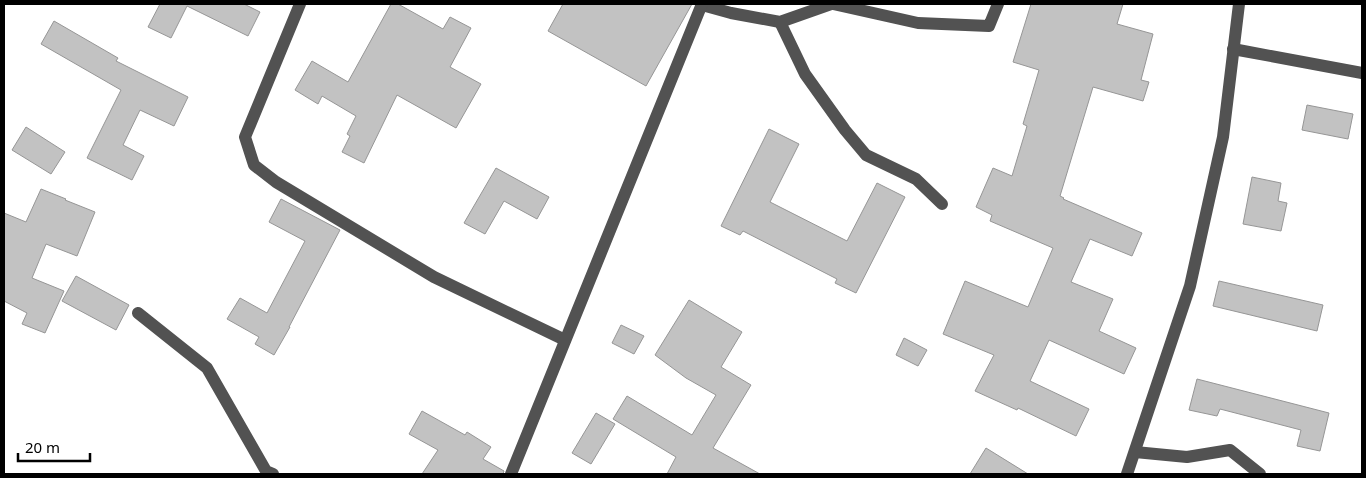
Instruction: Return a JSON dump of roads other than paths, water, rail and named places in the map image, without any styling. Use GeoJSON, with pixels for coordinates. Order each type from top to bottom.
{"type":"FeatureCollection","features":[{"type":"Feature","properties":{"kind":"street"},"geometry":{"type":"LineString","coordinates":[[300,4],[245,137],[254,165],[276,182],[434,277],[565,340]]}},
{"type":"Feature","properties":{"kind":"street"},"geometry":{"type":"LineString","coordinates":[[512,474],[702,4],[731,13],[780,22],[832,4],[918,23],[989,26],[998,4]]}},
{"type":"Feature","properties":{"kind":"street"},"geometry":{"type":"LineString","coordinates":[[1127,474],[1190,286],[1223,137],[1239,4]]}},
{"type":"Feature","properties":{"kind":"street"},"geometry":{"type":"LineString","coordinates":[[780,22],[805,74],[845,130],[866,155],[916,179],[942,204]]}},
{"type":"Feature","properties":{"kind":"street"},"geometry":{"type":"LineString","coordinates":[[1234,49],[1362,73]]}},
{"type":"Feature","properties":{"kind":"street"},"geometry":{"type":"LineString","coordinates":[[138,313],[207,368],[266,471],[273,474]]}},
{"type":"Feature","properties":{"kind":"street"},"geometry":{"type":"LineString","coordinates":[[1135,452],[1187,458],[1230,450],[1260,474]]}}]}
